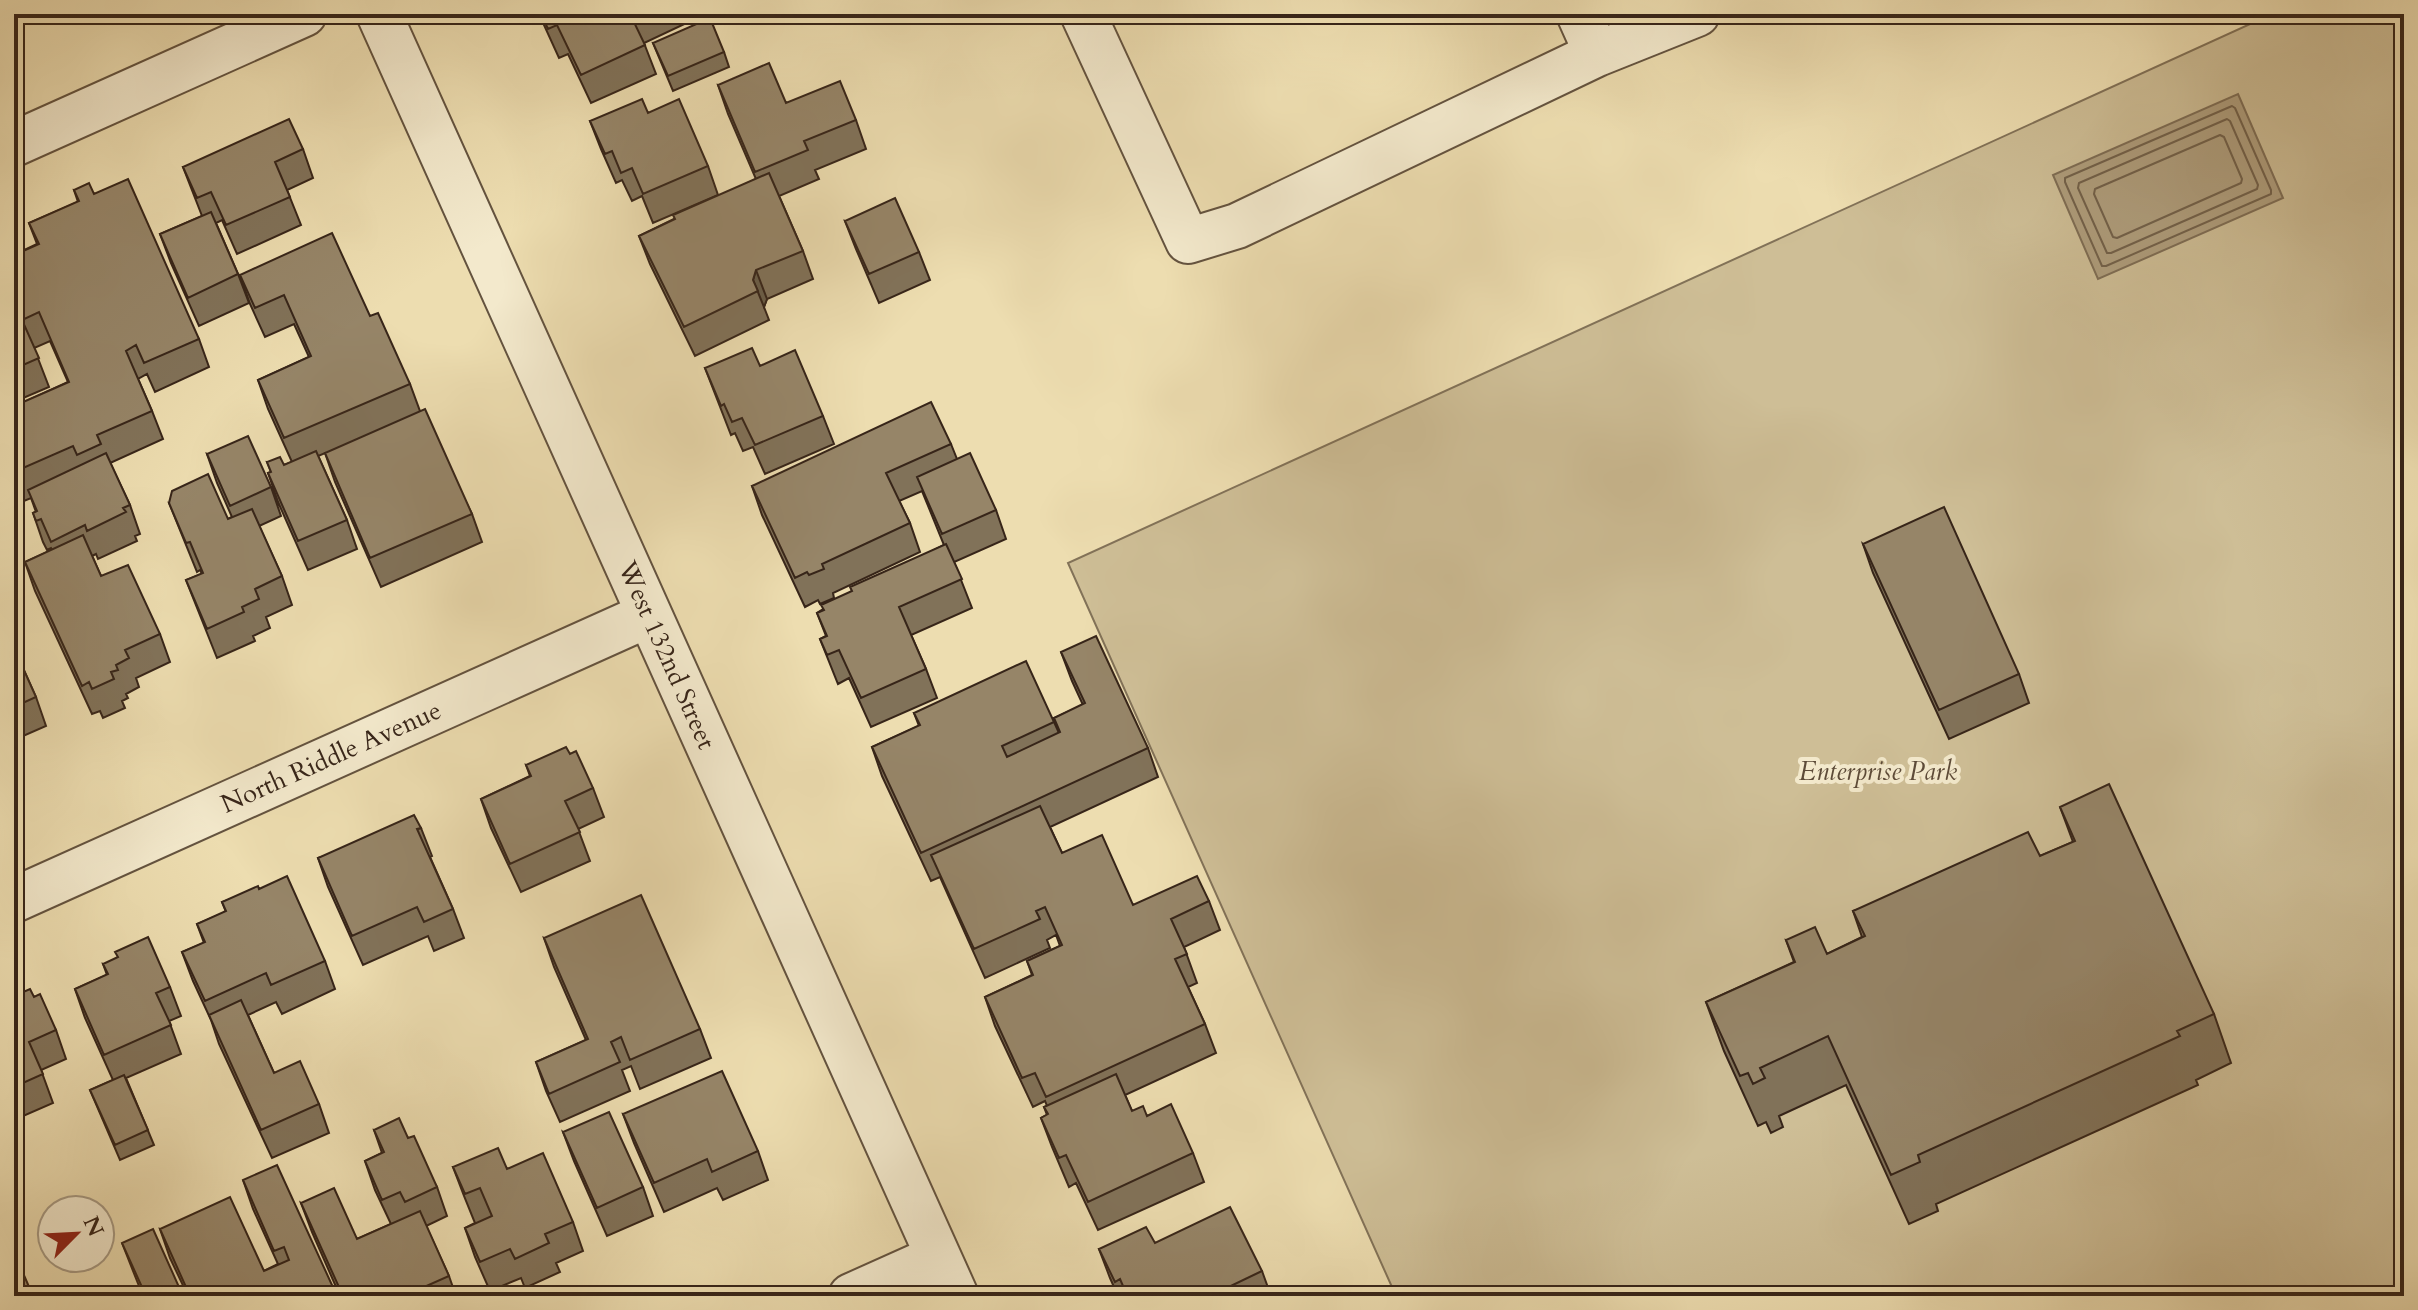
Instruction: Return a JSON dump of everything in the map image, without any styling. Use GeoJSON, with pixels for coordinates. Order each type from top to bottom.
{"type":"FeatureCollection","features":[{"type":"Feature","properties":{"kind":"street"},"geometry":{"type":"LineString","coordinates":[[14,144],[304,14]]}},
{"type":"Feature","properties":{"kind":"street","name":"West 132nd Street"},"geometry":{"type":"LineString","coordinates":[[379,14],[956,1296]]}},
{"type":"Feature","properties":{"kind":"street"},"geometry":{"type":"LineString","coordinates":[[1083,14],[1188,241],[1237,226],[1597,54],[1697,14]]}},
{"type":"Feature","properties":{"kind":"street"},"geometry":{"type":"LineString","coordinates":[[1579,14],[1597,54]]}},
{"type":"Feature","properties":{"kind":"street","name":"North Riddle Avenue"},"geometry":{"type":"LineString","coordinates":[[14,900],[648,615]]}},
{"type":"Feature","properties":{"kind":"street"},"geometry":{"type":"LineString","coordinates":[[851,1296],[938,1257]]}},
{"type":"Feature","properties":{"kind":"green space","name":"Enterprise Park"},"geometry":{"type":"Polygon","coordinates":[[[2272,14],[2404,14],[2404,1296],[1396,1296],[1068,563],[2272,14]]]}},
{"type":"Feature","properties":{"kind":"water"},"geometry":{"type":"Polygon","coordinates":[[[2238,94],[2283,198],[2098,279],[2053,175],[2238,94]]]}},
{"type":"Feature","properties":{"kind":"building"},"geometry":{"type":"Polygon","coordinates":[[[541,14],[635,14],[631,16],[645,45],[581,75],[557,25],[548,29],[541,14]]]}},
{"type":"Feature","properties":{"kind":"building"},"geometry":{"type":"Polygon","coordinates":[[[710,18],[724,52],[668,76],[653,43],[710,18]]]}},
{"type":"Feature","properties":{"kind":"building"},"geometry":{"type":"Polygon","coordinates":[[[769,63],[786,103],[840,81],[856,120],[804,141],[808,150],[755,172],[718,85],[769,63]]]}},
{"type":"Feature","properties":{"kind":"building"},"geometry":{"type":"Polygon","coordinates":[[[642,99],[648,113],[679,99],[708,166],[643,194],[632,168],[621,173],[612,151],[605,154],[590,121],[642,99]]]}},
{"type":"Feature","properties":{"kind":"building"},"geometry":{"type":"Polygon","coordinates":[[[289,119],[303,149],[275,162],[290,197],[226,225],[211,192],[197,198],[183,167],[289,119]]]}},
{"type":"Feature","properties":{"kind":"building"},"geometry":{"type":"Polygon","coordinates":[[[769,173],[803,251],[756,270],[753,280],[758,291],[684,327],[639,236],[675,219],[673,215],[769,173]]]}},
{"type":"Feature","properties":{"kind":"building"},"geometry":{"type":"Polygon","coordinates":[[[128,179],[199,339],[144,363],[136,345],[126,351],[152,411],[97,435],[101,444],[77,455],[73,446],[14,472],[14,406],[69,382],[39,312],[22,320],[39,358],[14,369],[14,255],[39,244],[29,223],[79,201],[74,190],[89,183],[94,194],[128,179]]]}},
{"type":"Feature","properties":{"kind":"building"},"geometry":{"type":"Polygon","coordinates":[[[895,198],[919,252],[869,274],[845,221],[895,198]]]}},
{"type":"Feature","properties":{"kind":"building"},"geometry":{"type":"Polygon","coordinates":[[[211,212],[238,274],[188,298],[160,234],[211,212]]]}},
{"type":"Feature","properties":{"kind":"building"},"geometry":{"type":"Polygon","coordinates":[[[332,233],[370,316],[378,313],[410,384],[284,438],[258,380],[311,356],[284,295],[255,308],[240,275],[332,233]]]}},
{"type":"Feature","properties":{"kind":"building"},"geometry":{"type":"Polygon","coordinates":[[[752,348],[760,366],[795,350],[823,416],[755,445],[742,418],[732,422],[724,404],[721,406],[705,368],[752,348]]]}},
{"type":"Feature","properties":{"kind":"building"},"geometry":{"type":"Polygon","coordinates":[[[931,402],[951,444],[886,473],[910,523],[822,564],[824,569],[795,578],[752,486],[931,402]]]}},
{"type":"Feature","properties":{"kind":"building"},"geometry":{"type":"Polygon","coordinates":[[[425,409],[472,514],[370,558],[325,453],[425,409]]]}},
{"type":"Feature","properties":{"kind":"building"},"geometry":{"type":"Polygon","coordinates":[[[248,436],[271,487],[230,506],[207,454],[248,436]]]}},
{"type":"Feature","properties":{"kind":"building"},"geometry":{"type":"Polygon","coordinates":[[[316,451],[347,520],[298,541],[268,473],[271,472],[267,462],[280,457],[284,465],[316,451]]]}},
{"type":"Feature","properties":{"kind":"building"},"geometry":{"type":"Polygon","coordinates":[[[106,453],[130,505],[123,508],[126,512],[87,531],[85,525],[51,542],[41,519],[36,521],[33,513],[37,511],[28,490],[106,453]]]}},
{"type":"Feature","properties":{"kind":"building"},"geometry":{"type":"Polygon","coordinates":[[[970,453],[996,510],[942,534],[917,477],[970,453]]]}},
{"type":"Feature","properties":{"kind":"building"},"geometry":{"type":"Polygon","coordinates":[[[208,474],[228,519],[252,509],[282,576],[255,589],[259,599],[242,607],[244,612],[207,629],[186,580],[203,573],[169,503],[172,491],[208,474]]]}},
{"type":"Feature","properties":{"kind":"building"},"geometry":{"type":"Polygon","coordinates":[[[1944,507],[2019,674],[1939,710],[1863,544],[1944,507]]]}},
{"type":"Feature","properties":{"kind":"building"},"geometry":{"type":"Polygon","coordinates":[[[83,535],[101,576],[128,565],[160,634],[125,650],[129,658],[116,665],[118,670],[111,672],[114,679],[92,689],[89,682],[82,686],[25,562],[83,535]]]}},
{"type":"Feature","properties":{"kind":"building"},"geometry":{"type":"Polygon","coordinates":[[[946,544],[962,579],[899,607],[926,669],[861,698],[839,650],[827,655],[820,639],[827,636],[817,613],[824,610],[821,605],[852,591],[850,587],[946,544]]]}},
{"type":"Feature","properties":{"kind":"building"},"geometry":{"type":"Polygon","coordinates":[[[1096,636],[1148,748],[921,853],[872,747],[920,725],[914,713],[1026,661],[1054,722],[1002,746],[1007,757],[1060,732],[1054,718],[1085,703],[1061,652],[1096,636]]]}},
{"type":"Feature","properties":{"kind":"building"},"geometry":{"type":"Polygon","coordinates":[[[14,648],[36,697],[14,707],[14,648]]]}},
{"type":"Feature","properties":{"kind":"building"},"geometry":{"type":"Polygon","coordinates":[[[566,747],[570,754],[576,751],[593,788],[565,801],[580,832],[510,864],[481,799],[531,776],[526,765],[566,747]]]}},
{"type":"Feature","properties":{"kind":"building"},"geometry":{"type":"Polygon","coordinates":[[[2109,784],[2214,1014],[2177,1031],[2180,1036],[1918,1155],[1920,1162],[1891,1175],[1828,1036],[1760,1068],[1765,1078],[1753,1084],[1748,1073],[1740,1076],[1706,1002],[1795,962],[1786,940],[1815,927],[1827,954],[1865,936],[1853,911],[2028,832],[2040,856],[2075,841],[2060,807],[2109,784]]]}},
{"type":"Feature","properties":{"kind":"building"},"geometry":{"type":"Polygon","coordinates":[[[1040,806],[1062,853],[1102,835],[1133,905],[1197,876],[1209,901],[1171,919],[1187,954],[1175,959],[1205,1024],[1046,1097],[1035,1073],[1022,1078],[985,997],[1033,975],[1027,961],[1062,945],[1045,907],[1036,911],[1040,919],[974,949],[931,855],[1040,806]]]}},
{"type":"Feature","properties":{"kind":"building"},"geometry":{"type":"Polygon","coordinates":[[[414,815],[421,828],[417,829],[453,909],[424,922],[417,907],[352,936],[318,858],[414,815]]]}},
{"type":"Feature","properties":{"kind":"building"},"geometry":{"type":"Polygon","coordinates":[[[287,876],[325,961],[271,985],[266,973],[205,1001],[182,952],[205,942],[197,924],[226,911],[222,902],[287,876]]]}},
{"type":"Feature","properties":{"kind":"building"},"geometry":{"type":"Polygon","coordinates":[[[641,895],[700,1029],[630,1060],[621,1037],[611,1042],[620,1062],[549,1094],[536,1062],[588,1039],[544,938],[641,895]]]}},
{"type":"Feature","properties":{"kind":"building"},"geometry":{"type":"Polygon","coordinates":[[[148,937],[170,987],[156,993],[171,1025],[104,1055],[75,989],[108,974],[103,964],[118,957],[115,952],[148,937]]]}},
{"type":"Feature","properties":{"kind":"building"},"geometry":{"type":"Polygon","coordinates":[[[30,989],[34,997],[40,994],[56,1030],[29,1042],[43,1074],[14,1087],[14,996],[30,989]]]}},
{"type":"Feature","properties":{"kind":"building"},"geometry":{"type":"Polygon","coordinates":[[[241,1000],[274,1073],[300,1061],[319,1104],[261,1130],[209,1015],[241,1000]]]}},
{"type":"Feature","properties":{"kind":"building"},"geometry":{"type":"Polygon","coordinates":[[[722,1071],[758,1151],[712,1172],[707,1159],[654,1183],[623,1114],[722,1071]]]}},
{"type":"Feature","properties":{"kind":"building"},"geometry":{"type":"Polygon","coordinates":[[[1116,1074],[1132,1111],[1143,1106],[1147,1116],[1171,1104],[1193,1153],[1088,1202],[1066,1155],[1059,1158],[1041,1118],[1048,1114],[1044,1107],[1116,1074]]]}},
{"type":"Feature","properties":{"kind":"building"},"geometry":{"type":"Polygon","coordinates":[[[124,1075],[148,1130],[115,1145],[90,1090],[124,1075]]]}},
{"type":"Feature","properties":{"kind":"building"},"geometry":{"type":"Polygon","coordinates":[[[609,1112],[643,1187],[597,1208],[563,1132],[609,1112]]]}},
{"type":"Feature","properties":{"kind":"building"},"geometry":{"type":"Polygon","coordinates":[[[399,1118],[408,1138],[414,1136],[437,1187],[405,1202],[400,1192],[382,1200],[365,1161],[384,1152],[374,1130],[399,1118]]]}},
{"type":"Feature","properties":{"kind":"building"},"geometry":{"type":"Polygon","coordinates":[[[498,1148],[507,1169],[543,1153],[573,1222],[545,1234],[549,1243],[515,1259],[510,1249],[480,1262],[465,1228],[492,1216],[480,1188],[465,1194],[453,1167],[498,1148]]]}},
{"type":"Feature","properties":{"kind":"building"},"geometry":{"type":"Polygon","coordinates":[[[277,1165],[337,1296],[190,1296],[160,1229],[230,1197],[264,1271],[289,1260],[284,1247],[274,1251],[243,1180],[277,1165]]]}},
{"type":"Feature","properties":{"kind":"building"},"geometry":{"type":"Polygon","coordinates":[[[334,1188],[357,1239],[420,1211],[449,1276],[404,1296],[343,1296],[301,1203],[334,1188]]]}},
{"type":"Feature","properties":{"kind":"building"},"geometry":{"type":"Polygon","coordinates":[[[1230,1207],[1262,1271],[1210,1296],[1140,1296],[1136,1288],[1126,1293],[1120,1279],[1115,1282],[1099,1249],[1146,1227],[1155,1243],[1230,1207]]]}},
{"type":"Feature","properties":{"kind":"building"},"geometry":{"type":"Polygon","coordinates":[[[153,1229],[183,1296],[146,1296],[122,1243],[153,1229]]]}},
{"type":"Feature","properties":{"kind":"building"},"geometry":{"type":"Polygon","coordinates":[[[23,1273],[33,1296],[14,1296],[14,1277],[23,1273]]]}}]}
